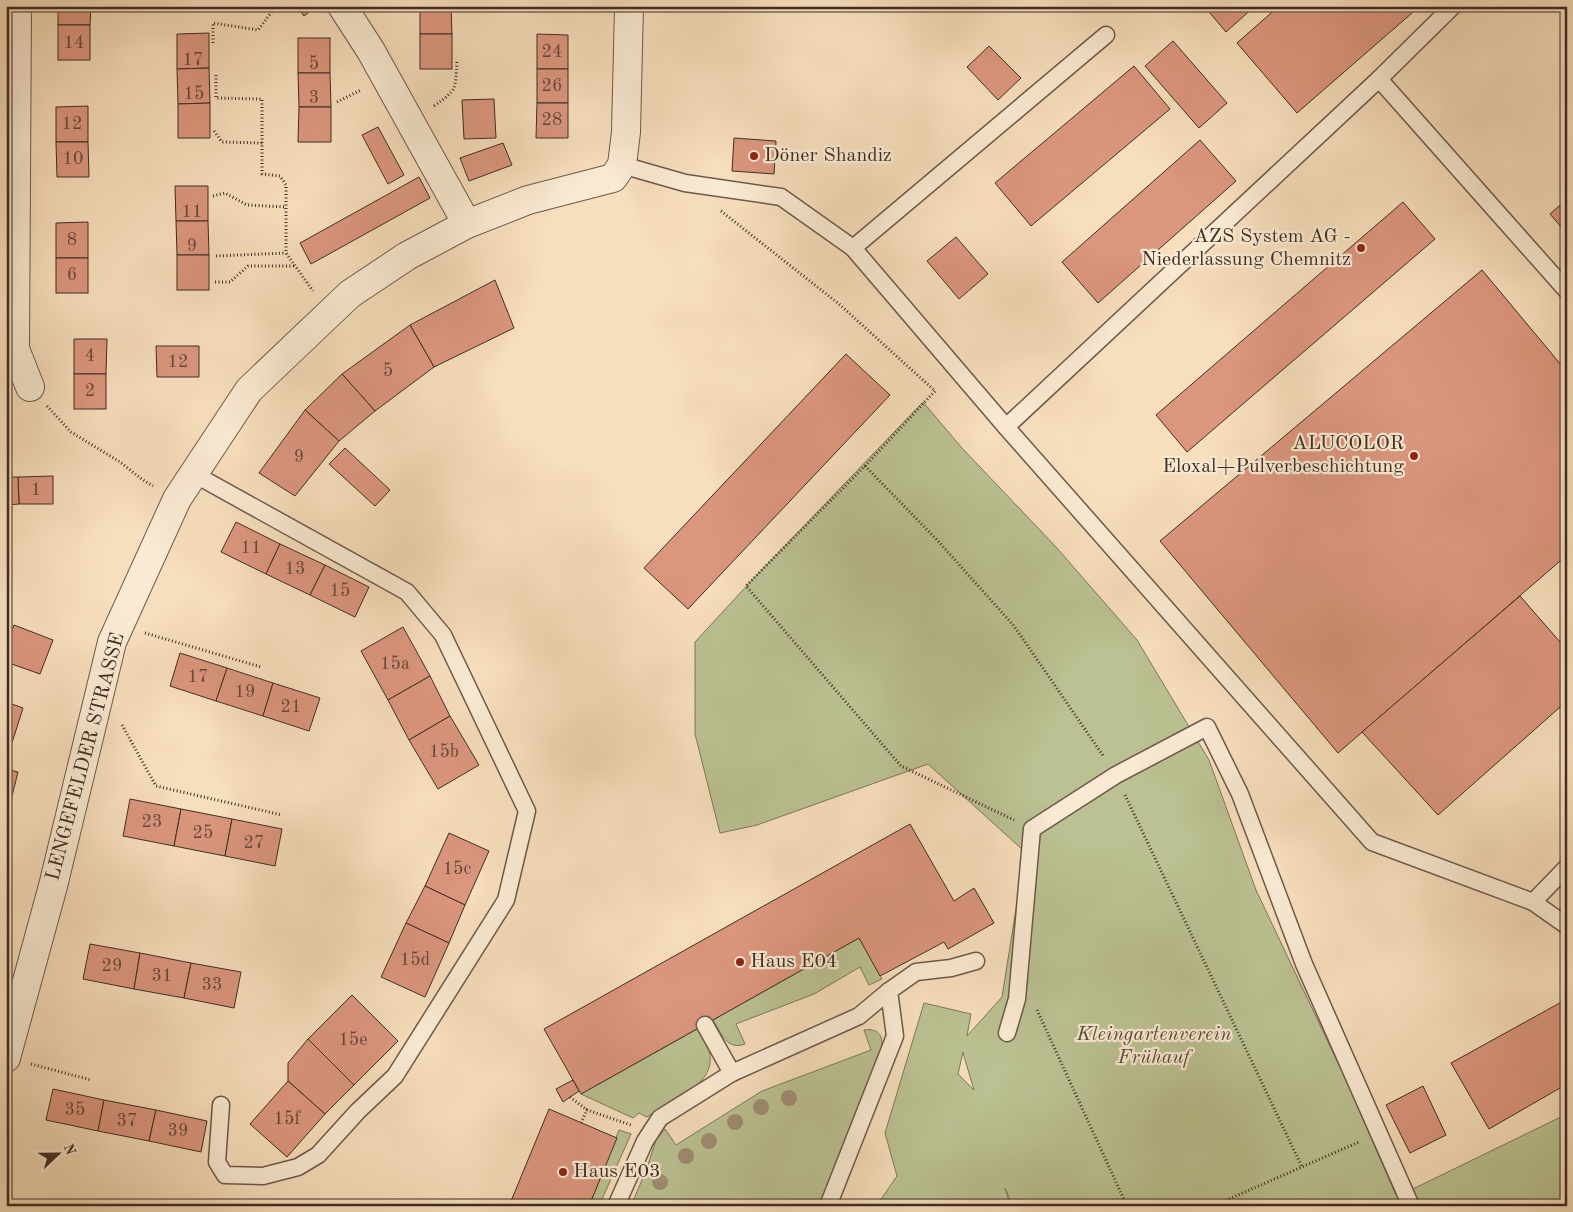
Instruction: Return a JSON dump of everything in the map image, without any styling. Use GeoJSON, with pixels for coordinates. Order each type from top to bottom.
{"type":"FeatureCollection","features":[{"type":"Feature","properties":{"kind":"street"},"geometry":{"type":"LineString","coordinates":[[17,6],[15,349],[30,387]]}},
{"type":"Feature","properties":{"kind":"street"},"geometry":{"type":"LineString","coordinates":[[342,6],[372,51],[467,224]]}},
{"type":"Feature","properties":{"kind":"street"},"geometry":{"type":"LineString","coordinates":[[622,165],[626,132],[629,6]]}},
{"type":"Feature","properties":{"kind":"street","name":"LENGEFELDER STRASSE"},"geometry":{"type":"LineString","coordinates":[[6,1058],[53,886],[112,642],[177,499],[249,390],[350,294],[407,256],[467,224],[528,200],[613,178],[622,165]]}},
{"type":"Feature","properties":{"kind":"lane"},"geometry":{"type":"LineString","coordinates":[[1006,427],[1379,79],[1453,6]]}},
{"type":"Feature","properties":{"kind":"lane"},"geometry":{"type":"LineString","coordinates":[[853,248],[1106,35]]}},
{"type":"Feature","properties":{"kind":"lane"},"geometry":{"type":"LineString","coordinates":[[1379,79],[1567,291]]}},
{"type":"Feature","properties":{"kind":"lane"},"geometry":{"type":"LineString","coordinates":[[622,165],[685,183],[781,197],[853,248],[1006,427],[1372,842],[1533,902],[1567,926]]}},
{"type":"Feature","properties":{"kind":"lane"},"geometry":{"type":"LineString","coordinates":[[194,474],[407,592],[442,635],[527,811],[506,900],[395,1076],[358,1110],[318,1155],[298,1167],[263,1176],[225,1175],[217,1162],[221,1105]]}},
{"type":"Feature","properties":{"kind":"lane"},"geometry":{"type":"LineString","coordinates":[[1007,1033],[1018,999],[1032,829],[1116,775],[1207,727],[1240,794],[1304,964],[1411,1206]]}},
{"type":"Feature","properties":{"kind":"lane"},"geometry":{"type":"LineString","coordinates":[[1533,902],[1567,867]]}},
{"type":"Feature","properties":{"kind":"lane"},"geometry":{"type":"LineString","coordinates":[[616,1206],[650,1131],[660,1118],[732,1072],[858,1016],[888,991],[916,972],[951,968],[976,962]]}},
{"type":"Feature","properties":{"kind":"lane"},"geometry":{"type":"LineString","coordinates":[[828,1206],[895,1036],[888,991]]}},
{"type":"Feature","properties":{"kind":"lane"},"geometry":{"type":"LineString","coordinates":[[705,1025],[732,1072]]}},
{"type":"Feature","properties":{"kind":"path"},"geometry":{"type":"LineString","coordinates":[[213,43],[213,23],[258,30],[276,6]]}},
{"type":"Feature","properties":{"kind":"path"},"geometry":{"type":"LineString","coordinates":[[410,122],[452,94],[456,84],[457,61]]}},
{"type":"Feature","properties":{"kind":"path"},"geometry":{"type":"LineString","coordinates":[[216,75],[216,98],[262,99],[262,174],[280,176],[286,185],[286,253],[329,314]]}},
{"type":"Feature","properties":{"kind":"path"},"geometry":{"type":"LineString","coordinates":[[214,131],[222,142],[262,143]]}},
{"type":"Feature","properties":{"kind":"path"},"geometry":{"type":"LineString","coordinates":[[685,183],[838,304],[935,391],[858,473],[746,586],[901,766],[1032,829]]}},
{"type":"Feature","properties":{"kind":"path"},"geometry":{"type":"LineString","coordinates":[[213,196],[225,193],[247,205],[286,207]]}},
{"type":"Feature","properties":{"kind":"path"},"geometry":{"type":"LineString","coordinates":[[216,256],[286,253]]}},
{"type":"Feature","properties":{"kind":"path"},"geometry":{"type":"LineString","coordinates":[[216,282],[230,282],[248,266],[295,266]]}},
{"type":"Feature","properties":{"kind":"path"},"geometry":{"type":"LineString","coordinates":[[30,387],[71,432],[120,462],[143,480]]}},
{"type":"Feature","properties":{"kind":"path"},"geometry":{"type":"LineString","coordinates":[[120,626],[261,667]]}},
{"type":"Feature","properties":{"kind":"path"},"geometry":{"type":"LineString","coordinates":[[102,689],[156,786],[282,815]]}},
{"type":"Feature","properties":{"kind":"path"},"geometry":{"type":"LineString","coordinates":[[1020,973],[1127,1206]]}},
{"type":"Feature","properties":{"kind":"path"},"geometry":{"type":"LineString","coordinates":[[58,1072],[91,1080]]}},
{"type":"Feature","properties":{"kind":"path"},"geometry":{"type":"LineString","coordinates":[[570,1097],[587,1110],[650,1131]]}},
{"type":"Feature","properties":{"kind":"path"},"geometry":{"type":"LineString","coordinates":[[581,1123],[587,1110]]}},
{"type":"Feature","properties":{"kind":"path"},"geometry":{"type":"LineString","coordinates":[[1213,1206],[1379,1134]]}},
{"type":"Feature","properties":{"kind":"path"},"geometry":{"type":"LineString","coordinates":[[1562,1206],[1567,1203]]}},
{"type":"Feature","properties":{"kind":"green space","name":"Kleingartenverein Frühauf"},"geometry":{"type":"Polygon","coordinates":[[[923,402],[961,447],[1056,547],[1137,640],[1209,760],[1256,890],[1347,1082],[1396,1195],[1417,1187],[1567,1114],[1567,1206],[1013,1206],[1005,1188],[1009,1201],[1002,1206],[877,1205],[897,1176],[885,1133],[924,1003],[971,1014],[967,1036],[1002,997],[1025,852],[928,764],[757,825],[720,833],[695,734],[695,642],[923,402]],[[963,1052],[958,1074],[974,1090],[963,1052]]]}},
{"type":"Feature","properties":{"kind":"green space"},"geometry":{"type":"Polygon","coordinates":[[[859,938],[882,979],[869,985],[860,967],[814,994],[736,1024],[745,1044],[734,1045],[725,1040],[713,1020],[859,938]]]}},
{"type":"Feature","properties":{"kind":"green space"},"geometry":{"type":"Polygon","coordinates":[[[699,1028],[709,1050],[710,1057],[708,1070],[704,1077],[698,1084],[647,1117],[639,1113],[633,1118],[581,1094],[699,1028]]]}},
{"type":"Feature","properties":{"kind":"green space"},"geometry":{"type":"Polygon","coordinates":[[[864,1030],[873,1030],[879,1033],[882,1039],[882,1048],[821,1206],[631,1206],[647,1168],[656,1140],[665,1129],[676,1145],[762,1091],[871,1050],[864,1030]]]}},
{"type":"Feature","properties":{"kind":"green space"},"geometry":{"type":"Polygon","coordinates":[[[619,1130],[631,1134],[599,1206],[589,1206],[619,1130]]]}},
{"type":"Feature","properties":{"kind":"building"},"geometry":{"type":"Polygon","coordinates":[[[58,6],[91,6],[90,25],[58,25],[58,6]]]}},
{"type":"Feature","properties":{"kind":"building"},"geometry":{"type":"Polygon","coordinates":[[[296,6],[317,6],[304,16],[296,6]]]}},
{"type":"Feature","properties":{"kind":"building"},"geometry":{"type":"Polygon","coordinates":[[[420,6],[451,6],[452,34],[420,34],[420,6]]]}},
{"type":"Feature","properties":{"kind":"building"},"geometry":{"type":"Polygon","coordinates":[[[1204,6],[1255,6],[1226,32],[1204,6]]]}},
{"type":"Feature","properties":{"kind":"building"},"geometry":{"type":"Polygon","coordinates":[[[1279,6],[1420,6],[1297,113],[1237,43],[1279,6]]]}},
{"type":"Feature","properties":{"kind":"building"},"geometry":{"type":"Polygon","coordinates":[[[58,25],[90,25],[90,60],[58,60],[58,25]]]}},
{"type":"Feature","properties":{"kind":"building"},"geometry":{"type":"Polygon","coordinates":[[[209,33],[209,68],[177,69],[177,34],[209,33]]]}},
{"type":"Feature","properties":{"kind":"building"},"geometry":{"type":"Polygon","coordinates":[[[420,34],[452,34],[452,69],[420,69],[420,34]]]}},
{"type":"Feature","properties":{"kind":"building"},"geometry":{"type":"Polygon","coordinates":[[[537,34],[568,35],[568,69],[537,69],[537,34]]]}},
{"type":"Feature","properties":{"kind":"building"},"geometry":{"type":"Polygon","coordinates":[[[298,38],[330,38],[330,73],[298,73],[298,38]]]}},
{"type":"Feature","properties":{"kind":"building"},"geometry":{"type":"Polygon","coordinates":[[[1173,41],[1227,103],[1199,128],[1145,66],[1173,41]]]}},
{"type":"Feature","properties":{"kind":"building"},"geometry":{"type":"Polygon","coordinates":[[[989,46],[1021,78],[998,100],[967,67],[989,46]]]}},
{"type":"Feature","properties":{"kind":"building"},"geometry":{"type":"Polygon","coordinates":[[[1134,66],[1170,109],[1031,226],[995,183],[1134,66]]]}},
{"type":"Feature","properties":{"kind":"building"},"geometry":{"type":"Polygon","coordinates":[[[209,68],[210,103],[178,104],[177,69],[209,68]]]}},
{"type":"Feature","properties":{"kind":"building"},"geometry":{"type":"Polygon","coordinates":[[[537,69],[568,69],[568,103],[537,103],[537,69]]]}},
{"type":"Feature","properties":{"kind":"building"},"geometry":{"type":"Polygon","coordinates":[[[298,73],[330,73],[331,107],[299,107],[298,73]]]}},
{"type":"Feature","properties":{"kind":"building"},"geometry":{"type":"Polygon","coordinates":[[[494,99],[496,138],[464,139],[462,100],[494,99]]]}},
{"type":"Feature","properties":{"kind":"building"},"geometry":{"type":"Polygon","coordinates":[[[210,103],[210,138],[178,138],[178,104],[210,103]]]}},
{"type":"Feature","properties":{"kind":"building"},"geometry":{"type":"Polygon","coordinates":[[[537,103],[568,103],[568,138],[536,138],[537,103]]]}},
{"type":"Feature","properties":{"kind":"building"},"geometry":{"type":"Polygon","coordinates":[[[88,106],[88,142],[56,142],[56,107],[88,106]]]}},
{"type":"Feature","properties":{"kind":"building"},"geometry":{"type":"Polygon","coordinates":[[[299,107],[331,107],[331,142],[298,142],[299,107]]]}},
{"type":"Feature","properties":{"kind":"building"},"geometry":{"type":"Polygon","coordinates":[[[378,127],[404,175],[388,184],[362,135],[378,127]]]}},
{"type":"Feature","properties":{"kind":"building","name":"Döner Shandiz"},"geometry":{"type":"Polygon","coordinates":[[[734,138],[776,141],[774,174],[732,171],[734,138]]]}},
{"type":"Feature","properties":{"kind":"building"},"geometry":{"type":"Polygon","coordinates":[[[1200,140],[1236,181],[1098,303],[1062,262],[1200,140]]]}},
{"type":"Feature","properties":{"kind":"building"},"geometry":{"type":"Polygon","coordinates":[[[56,142],[88,142],[89,177],[57,177],[56,142]]]}},
{"type":"Feature","properties":{"kind":"building"},"geometry":{"type":"Polygon","coordinates":[[[503,143],[512,165],[469,181],[460,158],[503,143]]]}},
{"type":"Feature","properties":{"kind":"building"},"geometry":{"type":"Polygon","coordinates":[[[419,177],[430,198],[311,264],[300,243],[419,177]]]}},
{"type":"Feature","properties":{"kind":"building"},"geometry":{"type":"Polygon","coordinates":[[[175,186],[208,186],[208,221],[176,221],[175,186]]]}},
{"type":"Feature","properties":{"kind":"building"},"geometry":{"type":"Polygon","coordinates":[[[1567,199],[1567,234],[1550,214],[1567,199]]]}},
{"type":"Feature","properties":{"kind":"building"},"geometry":{"type":"Polygon","coordinates":[[[1403,202],[1435,239],[1187,452],[1156,415],[1403,202]]]}},
{"type":"Feature","properties":{"kind":"building"},"geometry":{"type":"Polygon","coordinates":[[[176,221],[208,221],[209,255],[177,255],[176,221]]]}},
{"type":"Feature","properties":{"kind":"building"},"geometry":{"type":"Polygon","coordinates":[[[88,222],[88,258],[56,258],[56,223],[88,222]]]}},
{"type":"Feature","properties":{"kind":"building"},"geometry":{"type":"Polygon","coordinates":[[[956,237],[988,274],[959,299],[927,261],[956,237]]]}},
{"type":"Feature","properties":{"kind":"building"},"geometry":{"type":"Polygon","coordinates":[[[177,255],[209,255],[209,290],[177,290],[177,255]]]}},
{"type":"Feature","properties":{"kind":"building"},"geometry":{"type":"Polygon","coordinates":[[[56,258],[88,258],[88,293],[56,293],[56,258]]]}},
{"type":"Feature","properties":{"kind":"building","name":"ALUCOLOR Eloxal+Pulverbeschichtung"},"geometry":{"type":"Polygon","coordinates":[[[1482,270],[1567,372],[1567,555],[1338,753],[1160,541],[1482,270]]]}},
{"type":"Feature","properties":{"kind":"building"},"geometry":{"type":"Polygon","coordinates":[[[495,280],[514,328],[434,367],[410,325],[495,280]]]}},
{"type":"Feature","properties":{"kind":"building"},"geometry":{"type":"Polygon","coordinates":[[[410,325],[434,367],[375,411],[342,374],[410,325]]]}},
{"type":"Feature","properties":{"kind":"building"},"geometry":{"type":"Polygon","coordinates":[[[74,339],[107,339],[106,374],[74,374],[74,339]]]}},
{"type":"Feature","properties":{"kind":"building"},"geometry":{"type":"Polygon","coordinates":[[[156,346],[199,346],[199,377],[157,377],[156,346]]]}},
{"type":"Feature","properties":{"kind":"building"},"geometry":{"type":"Polygon","coordinates":[[[846,354],[890,395],[688,609],[644,568],[846,354]]]}},
{"type":"Feature","properties":{"kind":"building"},"geometry":{"type":"Polygon","coordinates":[[[74,374],[106,374],[106,409],[74,409],[74,374]]]}},
{"type":"Feature","properties":{"kind":"building"},"geometry":{"type":"Polygon","coordinates":[[[342,374],[375,411],[339,441],[305,410],[342,374]]]}},
{"type":"Feature","properties":{"kind":"building"},"geometry":{"type":"Polygon","coordinates":[[[305,410],[339,441],[295,496],[259,473],[305,410]]]}},
{"type":"Feature","properties":{"kind":"building"},"geometry":{"type":"Polygon","coordinates":[[[345,448],[390,490],[375,506],[329,464],[345,448]]]}},
{"type":"Feature","properties":{"kind":"building"},"geometry":{"type":"Polygon","coordinates":[[[53,476],[53,504],[19,504],[18,477],[53,476]]]}},
{"type":"Feature","properties":{"kind":"building"},"geometry":{"type":"Polygon","coordinates":[[[6,477],[18,477],[19,504],[6,505],[6,477]]]}},
{"type":"Feature","properties":{"kind":"building"},"geometry":{"type":"Polygon","coordinates":[[[236,522],[280,544],[266,574],[221,552],[236,522]]]}},
{"type":"Feature","properties":{"kind":"building"},"geometry":{"type":"Polygon","coordinates":[[[280,544],[325,565],[310,595],[266,574],[280,544]]]}},
{"type":"Feature","properties":{"kind":"building"},"geometry":{"type":"Polygon","coordinates":[[[325,565],[369,587],[355,617],[310,595],[325,565]]]}},
{"type":"Feature","properties":{"kind":"building"},"geometry":{"type":"Polygon","coordinates":[[[1520,596],[1567,650],[1567,701],[1438,815],[1362,732],[1520,596]]]}},
{"type":"Feature","properties":{"kind":"building"},"geometry":{"type":"Polygon","coordinates":[[[14,625],[53,640],[40,674],[6,662],[6,647],[14,625]]]}},
{"type":"Feature","properties":{"kind":"building"},"geometry":{"type":"Polygon","coordinates":[[[403,627],[430,676],[388,700],[361,651],[403,627]]]}},
{"type":"Feature","properties":{"kind":"building"},"geometry":{"type":"Polygon","coordinates":[[[180,653],[227,668],[216,701],[170,686],[180,653]]]}},
{"type":"Feature","properties":{"kind":"building"},"geometry":{"type":"Polygon","coordinates":[[[227,668],[273,683],[263,716],[216,701],[227,668]]]}},
{"type":"Feature","properties":{"kind":"building"},"geometry":{"type":"Polygon","coordinates":[[[430,676],[450,716],[409,740],[388,700],[430,676]]]}},
{"type":"Feature","properties":{"kind":"building"},"geometry":{"type":"Polygon","coordinates":[[[273,683],[320,698],[309,731],[263,716],[273,683]]]}},
{"type":"Feature","properties":{"kind":"building"},"geometry":{"type":"Polygon","coordinates":[[[6,702],[23,708],[11,746],[6,744],[6,702]]]}},
{"type":"Feature","properties":{"kind":"building"},"geometry":{"type":"Polygon","coordinates":[[[450,716],[479,765],[438,789],[409,740],[450,716]]]}},
{"type":"Feature","properties":{"kind":"building"},"geometry":{"type":"Polygon","coordinates":[[[6,769],[18,772],[8,812],[6,812],[6,769]]]}},
{"type":"Feature","properties":{"kind":"building"},"geometry":{"type":"Polygon","coordinates":[[[130,799],[181,809],[174,846],[123,836],[130,799]]]}},
{"type":"Feature","properties":{"kind":"building"},"geometry":{"type":"Polygon","coordinates":[[[181,809],[232,819],[225,856],[174,846],[181,809]]]}},
{"type":"Feature","properties":{"kind":"building"},"geometry":{"type":"Polygon","coordinates":[[[232,819],[282,829],[275,866],[225,856],[232,819]]]}},
{"type":"Feature","properties":{"kind":"building","name":"Haus E04"},"geometry":{"type":"Polygon","coordinates":[[[910,824],[954,901],[974,888],[994,923],[948,949],[944,942],[880,976],[859,938],[581,1094],[544,1029],[910,824]]]}},
{"type":"Feature","properties":{"kind":"building"},"geometry":{"type":"Polygon","coordinates":[[[449,833],[489,851],[465,905],[425,886],[449,833]]]}},
{"type":"Feature","properties":{"kind":"building"},"geometry":{"type":"Polygon","coordinates":[[[425,886],[465,905],[449,943],[406,923],[425,886]]]}},
{"type":"Feature","properties":{"kind":"building"},"geometry":{"type":"Polygon","coordinates":[[[406,923],[449,943],[425,997],[381,977],[406,923]]]}},
{"type":"Feature","properties":{"kind":"building"},"geometry":{"type":"Polygon","coordinates":[[[90,944],[140,953],[134,989],[83,979],[90,944]]]}},
{"type":"Feature","properties":{"kind":"building"},"geometry":{"type":"Polygon","coordinates":[[[140,953],[191,963],[184,998],[134,989],[140,953]]]}},
{"type":"Feature","properties":{"kind":"building"},"geometry":{"type":"Polygon","coordinates":[[[191,963],[241,972],[234,1008],[184,998],[191,963]]]}},
{"type":"Feature","properties":{"kind":"building"},"geometry":{"type":"Polygon","coordinates":[[[352,995],[398,1041],[354,1085],[308,1039],[352,995]]]}},
{"type":"Feature","properties":{"kind":"building"},"geometry":{"type":"Polygon","coordinates":[[[1567,999],[1567,1084],[1489,1129],[1451,1063],[1567,999]]]}},
{"type":"Feature","properties":{"kind":"building"},"geometry":{"type":"Polygon","coordinates":[[[308,1039],[354,1085],[325,1114],[288,1081],[288,1063],[308,1039]]]}},
{"type":"Feature","properties":{"kind":"building"},"geometry":{"type":"Polygon","coordinates":[[[573,1080],[579,1091],[563,1102],[556,1089],[573,1080]]]}},
{"type":"Feature","properties":{"kind":"building"},"geometry":{"type":"Polygon","coordinates":[[[288,1081],[325,1114],[287,1157],[250,1124],[288,1081]]]}},
{"type":"Feature","properties":{"kind":"building"},"geometry":{"type":"Polygon","coordinates":[[[1423,1086],[1446,1135],[1410,1153],[1386,1105],[1423,1086]]]}},
{"type":"Feature","properties":{"kind":"building"},"geometry":{"type":"Polygon","coordinates":[[[53,1089],[104,1100],[98,1131],[46,1120],[53,1089]]]}},
{"type":"Feature","properties":{"kind":"building"},"geometry":{"type":"Polygon","coordinates":[[[104,1100],[156,1110],[149,1141],[98,1131],[104,1100]]]}},
{"type":"Feature","properties":{"kind":"building","name":"Haus E03"},"geometry":{"type":"Polygon","coordinates":[[[549,1109],[617,1138],[589,1206],[509,1206],[549,1109]]]}},
{"type":"Feature","properties":{"kind":"building"},"geometry":{"type":"Polygon","coordinates":[[[156,1110],[207,1121],[201,1152],[149,1141],[156,1110]]]}},
{"type":"Feature","properties":{"kind":"place","name":"Döner Shandiz"},"geometry":{"type":"Point","coordinates":[754,156]}},
{"type":"Feature","properties":{"kind":"place","name":"AZS System AG - Niederlassung Chemnitz"},"geometry":{"type":"Point","coordinates":[1361,248]}},
{"type":"Feature","properties":{"kind":"place","name":"ALUCOLOR Eloxal+Pulverbeschichtung"},"geometry":{"type":"Point","coordinates":[1414,456]}},
{"type":"Feature","properties":{"kind":"place","name":"Haus E04"},"geometry":{"type":"Point","coordinates":[740,962]}},
{"type":"Feature","properties":{"kind":"place","name":"Haus E03"},"geometry":{"type":"Point","coordinates":[563,1172]}}]}
